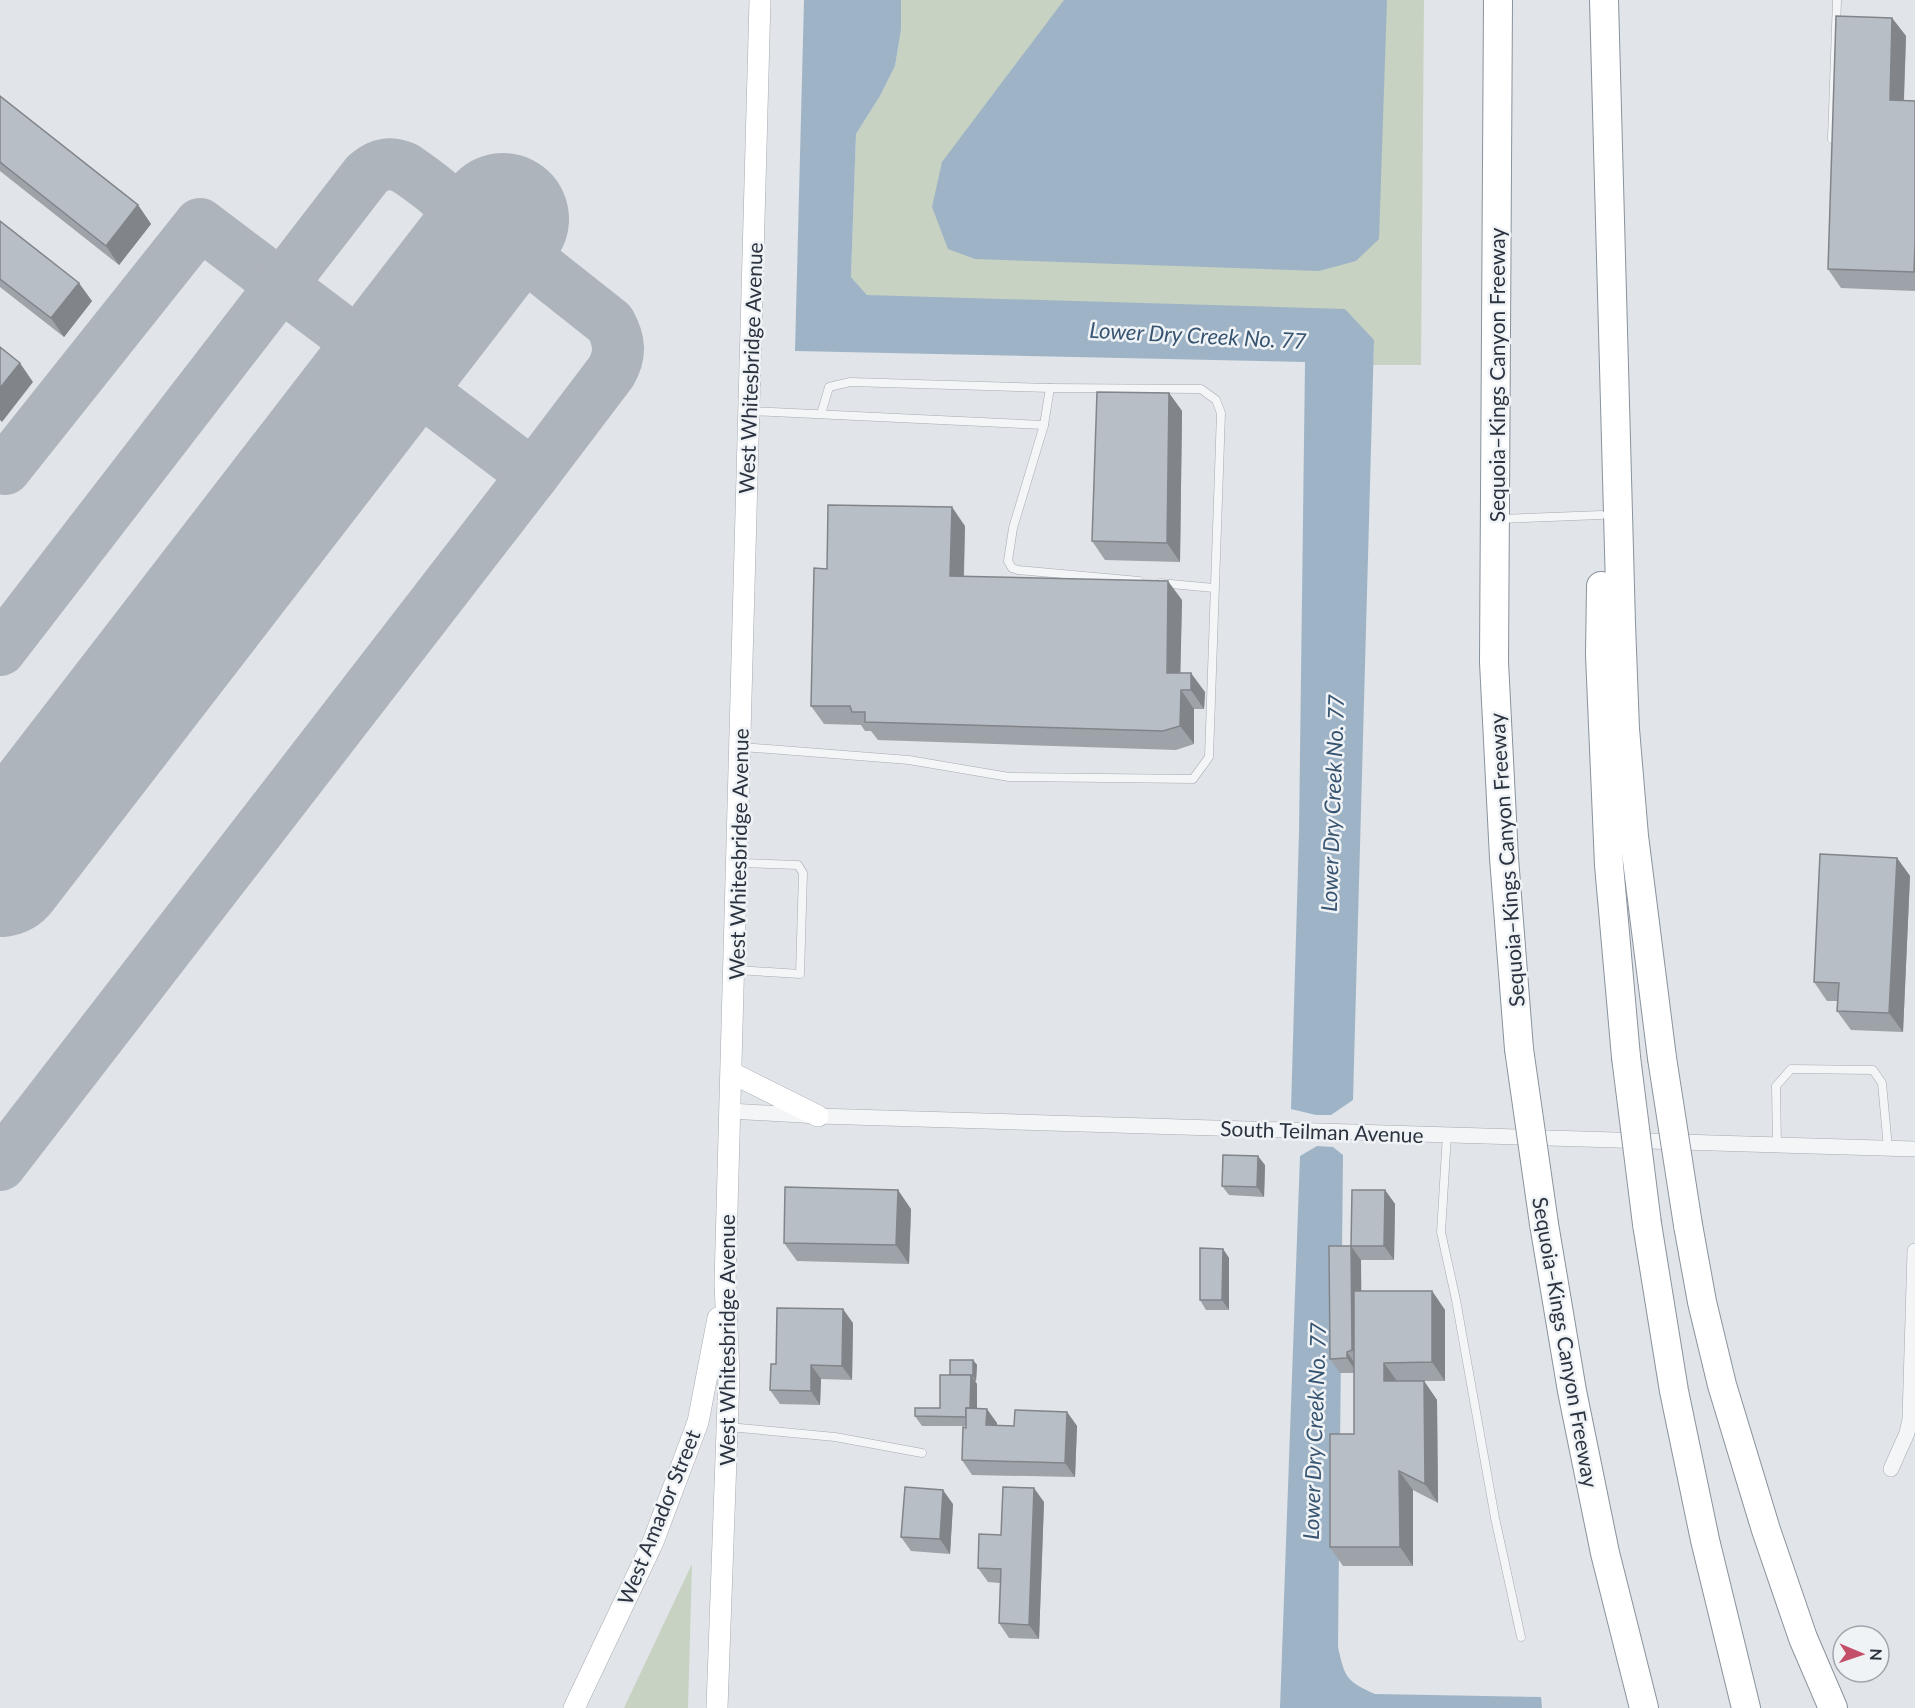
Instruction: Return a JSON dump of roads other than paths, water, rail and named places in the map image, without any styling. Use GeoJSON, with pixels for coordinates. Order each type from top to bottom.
{"type":"FeatureCollection","features":[{"type":"Feature","properties":{"kind":"highway","name":"Sequoia–Kings Canyon Freeway"},"geometry":{"type":"LineString","coordinates":[[1498,0],[1494,662],[1504,858],[1519,1049],[1544,1224],[1572,1391],[1605,1553],[1644,1708]]}},
{"type":"Feature","properties":{"kind":"highway"},"geometry":{"type":"LineString","coordinates":[[1604,0],[1600,655],[1609,865],[1626,1057],[1647,1224],[1674,1391],[1705,1540],[1746,1708]]}},
{"type":"Feature","properties":{"kind":"highway"},"geometry":{"type":"LineString","coordinates":[[1604,0],[1625,729],[1634,836],[1662,1058],[1688,1226],[1702,1302],[1722,1385],[1766,1530],[1803,1638],[1833,1708]]}},
{"type":"Feature","properties":{"kind":"highway"},"geometry":{"type":"LineString","coordinates":[[1766,1530],[1845,1708]]}},
{"type":"Feature","properties":{"kind":"highway"},"geometry":{"type":"LineString","coordinates":[[1605,1553],[1636,1708]]}},
{"type":"Feature","properties":{"kind":"main road","name":"West Whitesbridge Avenue"},"geometry":{"type":"LineString","coordinates":[[717,1708],[729,1375],[725,1282],[760,0]]}},
{"type":"Feature","properties":{"kind":"main road"},"geometry":{"type":"LineString","coordinates":[[732,1073],[818,1116]]}},
{"type":"Feature","properties":{"kind":"main road","name":"West Amador Street"},"geometry":{"type":"LineString","coordinates":[[574,1708],[653,1542],[698,1422],[725,1282]]}},
{"type":"Feature","properties":{"kind":"street","name":"South Teilman Avenue"},"geometry":{"type":"LineString","coordinates":[[730,1111],[818,1116],[1915,1149]]}},
{"type":"Feature","properties":{"kind":"street"},"geometry":{"type":"LineString","coordinates":[[1891,1469],[1907,1433],[1910,1419],[1915,1251]]}},
{"type":"Feature","properties":{"kind":"lane"},"geometry":{"type":"LineString","coordinates":[[1832,149],[1837,0]]}},
{"type":"Feature","properties":{"kind":"lane"},"geometry":{"type":"LineString","coordinates":[[740,747],[909,760],[1010,777],[1193,779],[1209,757],[1221,413],[1216,400],[1201,389],[1050,388],[850,382],[829,387],[821,414]]}},
{"type":"Feature","properties":{"kind":"lane"},"geometry":{"type":"LineString","coordinates":[[1050,388],[1044,425],[1012,528],[1008,561],[1012,568],[1018,570],[1145,581]]}},
{"type":"Feature","properties":{"kind":"lane"},"geometry":{"type":"LineString","coordinates":[[749,411],[1044,425]]}},
{"type":"Feature","properties":{"kind":"lane"},"geometry":{"type":"LineString","coordinates":[[1495,520],[1601,515]]}},
{"type":"Feature","properties":{"kind":"lane"},"geometry":{"type":"LineString","coordinates":[[1157,582],[1215,588]]}},
{"type":"Feature","properties":{"kind":"lane"},"geometry":{"type":"LineString","coordinates":[[735,970],[800,974],[803,873],[798,865],[737,863]]}},
{"type":"Feature","properties":{"kind":"lane"},"geometry":{"type":"LineString","coordinates":[[1777,1144],[1776,1086],[1791,1069],[1873,1070],[1881,1083],[1888,1148]]}},
{"type":"Feature","properties":{"kind":"lane"},"geometry":{"type":"LineString","coordinates":[[1446,1135],[1441,1232],[1456,1300],[1495,1518],[1521,1637]]}},
{"type":"Feature","properties":{"kind":"lane"},"geometry":{"type":"LineString","coordinates":[[727,1426],[835,1437],[922,1453]]}},
{"type":"Feature","properties":{"kind":"water","name":"Lower Dry Creek No. 77"},"geometry":{"type":"Polygon","coordinates":[[[804,0],[901,0],[901,30],[895,66],[880,96],[856,134],[851,277],[867,295],[1345,309],[1374,340],[1353,1100],[1331,1115],[1316,1115],[1291,1109],[1299,833],[1305,362],[795,351],[804,0]]]}},
{"type":"Feature","properties":{"kind":"water"},"geometry":{"type":"Polygon","coordinates":[[[1064,0],[1387,0],[1379,239],[1356,261],[1319,271],[975,259],[948,249],[932,207],[942,162],[1064,0]]]}},
{"type":"Feature","properties":{"kind":"water","name":"Lower Dry Creek No. 77"},"geometry":{"type":"Polygon","coordinates":[[[1317,1146],[1333,1147],[1343,1155],[1338,1647],[1345,1672],[1352,1682],[1375,1694],[1541,1697],[1542,1708],[1280,1708],[1300,1156],[1317,1146]]]}}]}
